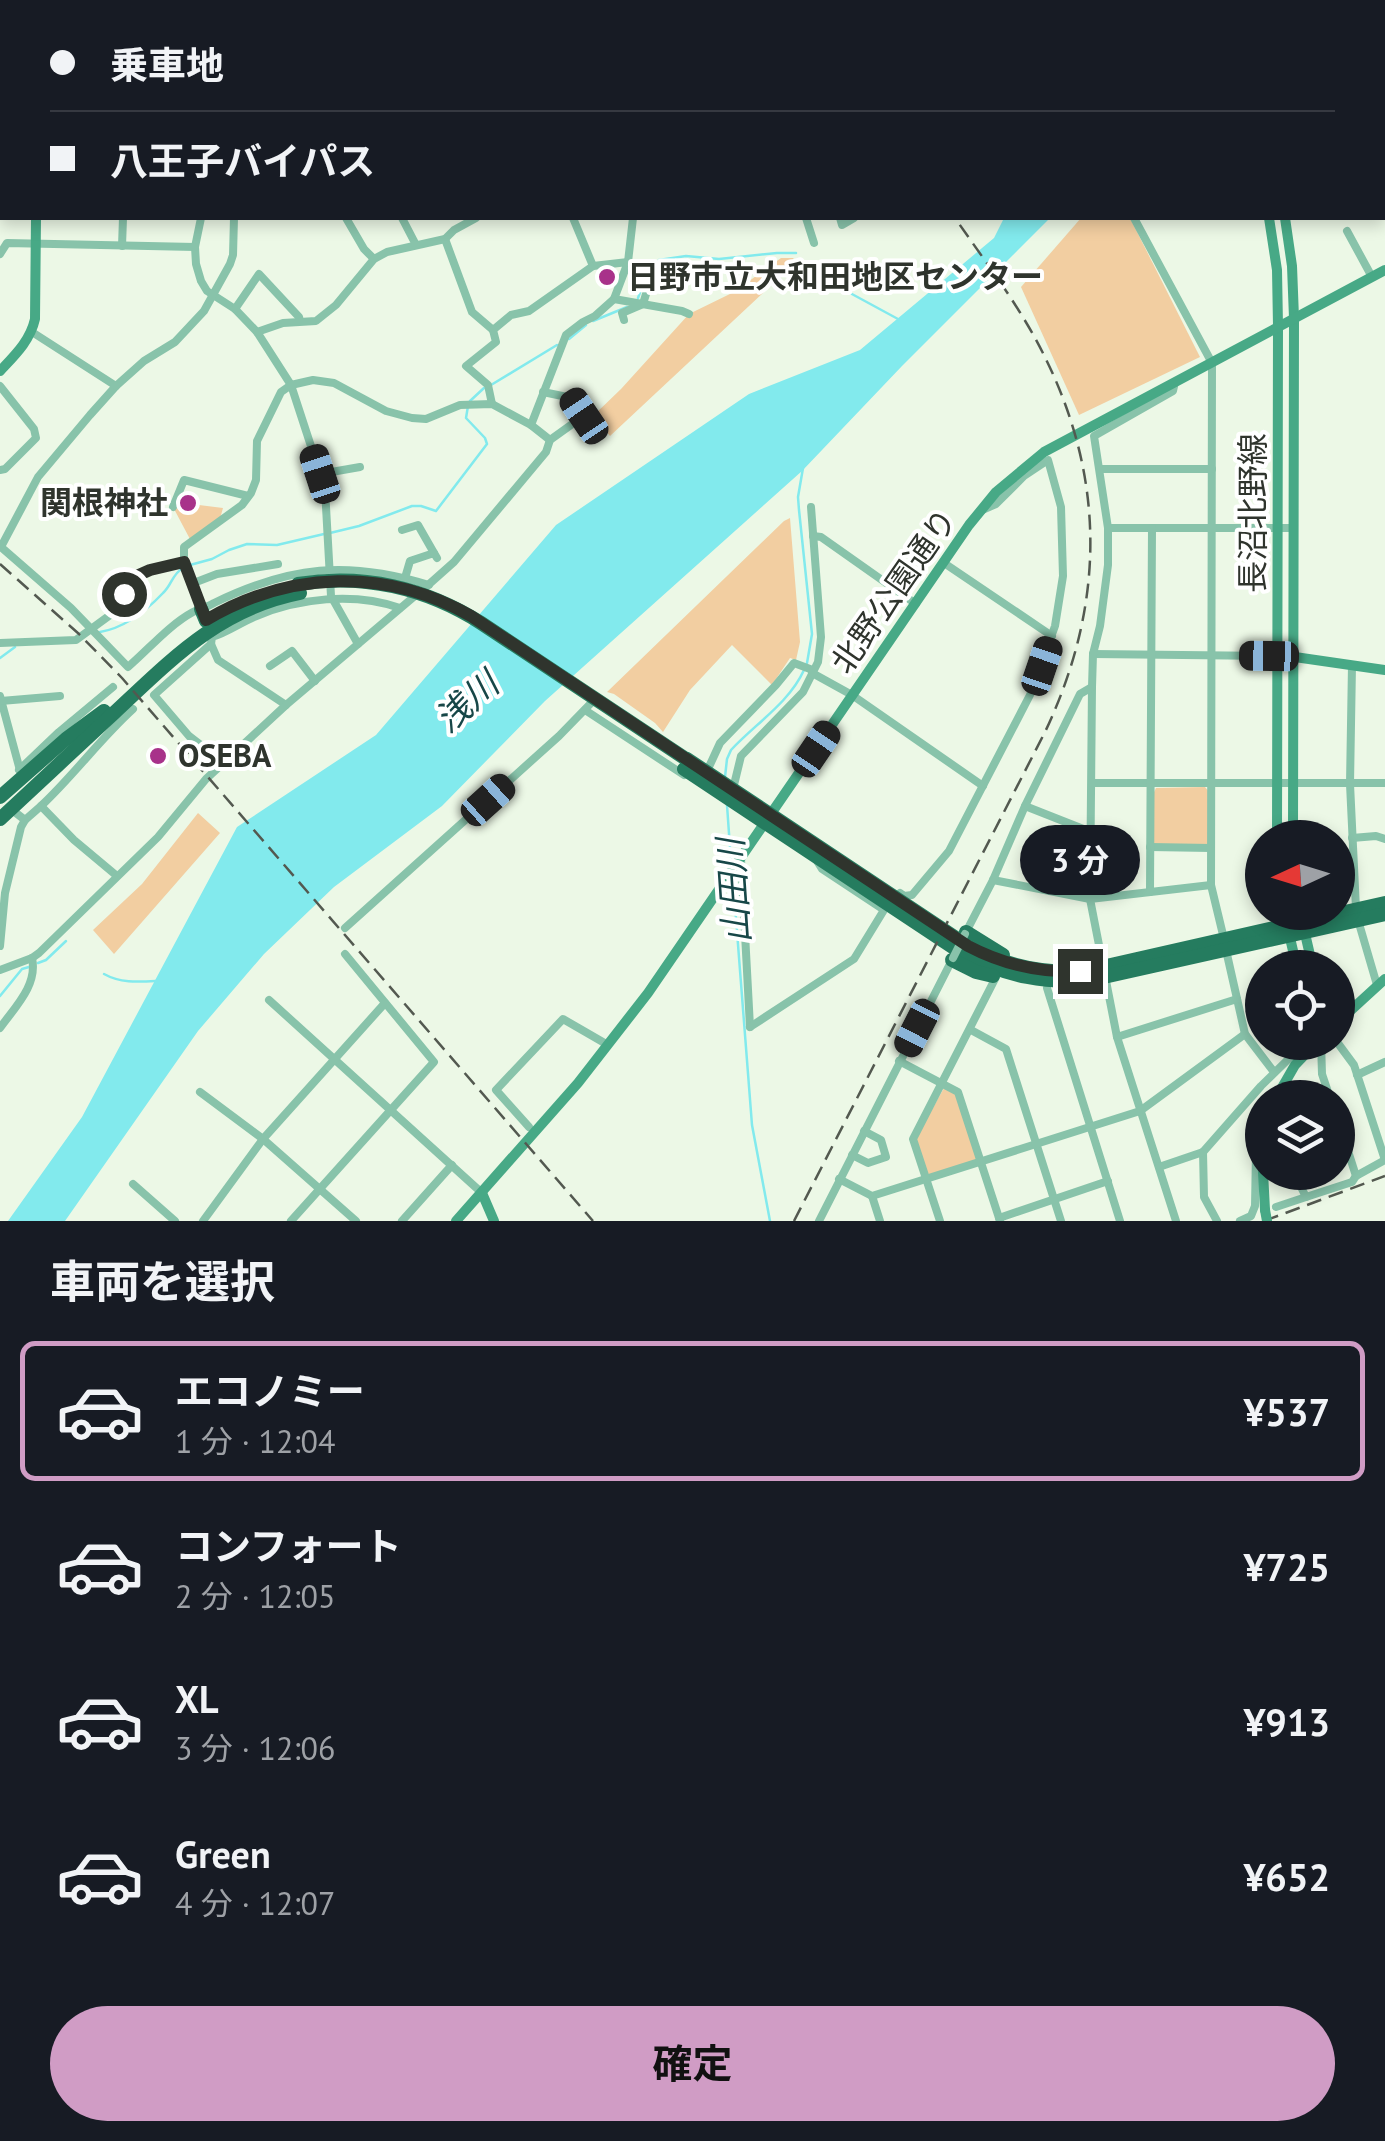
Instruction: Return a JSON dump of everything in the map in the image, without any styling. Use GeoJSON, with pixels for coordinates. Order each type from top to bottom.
{"type":"FeatureCollection","features":[{"type":"Feature","properties":{"kind":"highway"},"geometry":{"type":"LineString","coordinates":[[152,677],[170,668],[202,640],[212,641],[216,630],[295,591]]}},
{"type":"Feature","properties":{"kind":"highway"},"geometry":{"type":"LineString","coordinates":[[0,807],[195,640],[225,619],[295,591]]}},
{"type":"Feature","properties":{"kind":"highway"},"geometry":{"type":"LineString","coordinates":[[0,819],[203,615],[250,598],[295,591],[371,591],[442,611],[480,633],[721,784],[813,855],[982,964],[1047,982],[1104,973],[1271,930]]}},
{"type":"Feature","properties":{"kind":"highway"},"geometry":{"type":"LineString","coordinates":[[0,797],[20,773],[105,715]]}},
{"type":"Feature","properties":{"kind":"highway"},"geometry":{"type":"LineString","coordinates":[[0,828],[20,816],[80,752],[105,715]]}},
{"type":"Feature","properties":{"kind":"highway"},"geometry":{"type":"LineString","coordinates":[[685,764],[721,784]]}},
{"type":"Feature","properties":{"kind":"highway"},"geometry":{"type":"LineString","coordinates":[[768,819],[802,835],[930,922],[997,960],[1048,971],[1104,973]]}},
{"type":"Feature","properties":{"kind":"highway"},"geometry":{"type":"LineString","coordinates":[[1357,915],[1385,903]]}},
{"type":"Feature","properties":{"kind":"highway"},"geometry":{"type":"LineString","coordinates":[[1357,915],[1385,914]]}},
{"type":"Feature","properties":{"kind":"highway"},"geometry":{"type":"LineString","coordinates":[[966,933],[1010,958],[1047,965],[1092,964],[1104,973]]}},
{"type":"Feature","properties":{"kind":"highway"},"geometry":{"type":"LineString","coordinates":[[952,959],[976,972],[1047,988],[1089,984],[1104,973]]}},
{"type":"Feature","properties":{"kind":"street"},"geometry":{"type":"LineString","coordinates":[[0,371],[32,332],[36,309],[36,220]]}},
{"type":"Feature","properties":{"kind":"street"},"geometry":{"type":"LineString","coordinates":[[122,220],[122,246]]}},
{"type":"Feature","properties":{"kind":"street"},"geometry":{"type":"LineString","coordinates":[[201,220],[195,247],[201,281],[206,290],[235,309],[258,332],[290,384],[325,489],[333,599],[358,644]]}},
{"type":"Feature","properties":{"kind":"street"},"geometry":{"type":"LineString","coordinates":[[234,220],[233,255],[193,325],[116,386],[38,477],[1,547],[92,628],[128,667],[170,630],[264,581],[329,570],[362,570],[429,585]]}},
{"type":"Feature","properties":{"kind":"street"},"geometry":{"type":"LineString","coordinates":[[347,220],[374,259]]}},
{"type":"Feature","properties":{"kind":"street"},"geometry":{"type":"LineString","coordinates":[[403,220],[416,244]]}},
{"type":"Feature","properties":{"kind":"street"},"geometry":{"type":"LineString","coordinates":[[258,332],[282,323],[316,322],[374,259],[387,252],[445,239],[472,220]]}},
{"type":"Feature","properties":{"kind":"street"},"geometry":{"type":"LineString","coordinates":[[573,220],[593,266]]}},
{"type":"Feature","properties":{"kind":"street"},"geometry":{"type":"LineString","coordinates":[[531,425],[566,335],[614,300],[628,262],[633,220]]}},
{"type":"Feature","properties":{"kind":"street"},"geometry":{"type":"LineString","coordinates":[[807,220],[814,243]]}},
{"type":"Feature","properties":{"kind":"street"},"geometry":{"type":"LineString","coordinates":[[839,1179],[872,1196],[1140,1110],[1245,1034],[1211,885],[1212,363],[1135,220]]}},
{"type":"Feature","properties":{"kind":"street","name":"長沼北野線"},"geometry":{"type":"LineString","coordinates":[[1269,220],[1278,326],[1277,820]]}},
{"type":"Feature","properties":{"kind":"street","name":"長沼北野線"},"geometry":{"type":"LineString","coordinates":[[1285,220],[1294,318],[1292,820]]}},
{"type":"Feature","properties":{"kind":"street"},"geometry":{"type":"LineString","coordinates":[[0,231],[8,242],[195,247]]}},
{"type":"Feature","properties":{"kind":"street"},"geometry":{"type":"LineString","coordinates":[[1347,231],[1372,278]]}},
{"type":"Feature","properties":{"kind":"street"},"geometry":{"type":"LineString","coordinates":[[1273,238],[1289,236]]}},
{"type":"Feature","properties":{"kind":"street"},"geometry":{"type":"LineString","coordinates":[[445,239],[472,312],[493,330],[496,342],[466,366],[488,385],[492,404]]}},
{"type":"Feature","properties":{"kind":"street"},"geometry":{"type":"LineString","coordinates":[[0,254],[8,242]]}},
{"type":"Feature","properties":{"kind":"street"},"geometry":{"type":"LineString","coordinates":[[493,330],[510,315],[530,311],[593,266],[628,262]]}},
{"type":"Feature","properties":{"kind":"street"},"geometry":{"type":"LineString","coordinates":[[624,320],[622,314],[643,304],[661,265]]}},
{"type":"Feature","properties":{"kind":"street"},"geometry":{"type":"LineString","coordinates":[[1278,326],[1385,270]]}},
{"type":"Feature","properties":{"kind":"street"},"geometry":{"type":"LineString","coordinates":[[235,309],[259,274],[300,321]]}},
{"type":"Feature","properties":{"kind":"street"},"geometry":{"type":"LineString","coordinates":[[1277,288],[1286,293],[1292,289]]}},
{"type":"Feature","properties":{"kind":"street"},"geometry":{"type":"LineString","coordinates":[[614,300],[689,314]]}},
{"type":"Feature","properties":{"kind":"street","name":"北野公園通り"},"geometry":{"type":"LineString","coordinates":[[456,1221],[578,1084],[648,994],[980,511],[1008,481],[1044,452],[1278,326]]}},
{"type":"Feature","properties":{"kind":"street"},"geometry":{"type":"LineString","coordinates":[[32,332],[116,386]]}},
{"type":"Feature","properties":{"kind":"street"},"geometry":{"type":"LineString","coordinates":[[1278,357],[1288,352],[1293,356]]}},
{"type":"Feature","properties":{"kind":"street"},"geometry":{"type":"LineString","coordinates":[[203,615],[184,562],[184,547],[242,506],[256,480],[257,441],[281,392],[290,384],[313,380],[334,383],[386,411],[412,418],[426,419],[460,405],[492,404],[550,440]]}},
{"type":"Feature","properties":{"kind":"street"},"geometry":{"type":"LineString","coordinates":[[1175,382],[1174,391],[1094,436],[1108,528],[1104,596],[1093,654],[1090,899],[1117,1038],[1176,1221]]}},
{"type":"Feature","properties":{"kind":"street"},"geometry":{"type":"LineString","coordinates":[[0,386],[34,429],[36,438],[0,470]]}},
{"type":"Feature","properties":{"kind":"street"},"geometry":{"type":"LineString","coordinates":[[0,970],[32,958],[158,837],[206,779],[286,705],[454,562],[546,452],[550,440],[588,416],[572,398],[543,392]]}},
{"type":"Feature","properties":{"kind":"street"},"geometry":{"type":"LineString","coordinates":[[802,835],[820,840],[904,896],[912,895],[949,851],[1030,695],[1052,636],[1063,576],[1061,506],[1048,460],[1024,476],[996,504],[980,511]]}},
{"type":"Feature","properties":{"kind":"street"},"geometry":{"type":"LineString","coordinates":[[320,474],[360,467]]}},
{"type":"Feature","properties":{"kind":"street"},"geometry":{"type":"LineString","coordinates":[[1100,469],[1212,470]]}},
{"type":"Feature","properties":{"kind":"street"},"geometry":{"type":"LineString","coordinates":[[173,507],[184,480],[248,496]]}},
{"type":"Feature","properties":{"kind":"street"},"geometry":{"type":"LineString","coordinates":[[584,710],[705,788],[721,784],[741,756],[795,702],[820,651],[811,508]]}},
{"type":"Feature","properties":{"kind":"street"},"geometry":{"type":"LineString","coordinates":[[402,530],[418,525],[436,555],[410,562],[405,578]]}},
{"type":"Feature","properties":{"kind":"street"},"geometry":{"type":"LineString","coordinates":[[1108,528],[1293,528]]}},
{"type":"Feature","properties":{"kind":"street"},"geometry":{"type":"LineString","coordinates":[[1150,892],[1152,528]]}},
{"type":"Feature","properties":{"kind":"street"},"geometry":{"type":"LineString","coordinates":[[813,536],[916,604]]}},
{"type":"Feature","properties":{"kind":"street"},"geometry":{"type":"LineString","coordinates":[[0,644],[76,640],[117,610],[132,578],[184,562]]}},
{"type":"Feature","properties":{"kind":"street"},"geometry":{"type":"LineString","coordinates":[[944,563],[1052,636]]}},
{"type":"Feature","properties":{"kind":"street"},"geometry":{"type":"LineString","coordinates":[[191,584],[217,574],[278,564]]}},
{"type":"Feature","properties":{"kind":"street"},"geometry":{"type":"LineString","coordinates":[[224,763],[189,736],[154,695],[212,641],[243,622],[276,609],[333,599],[400,608]]}},
{"type":"Feature","properties":{"kind":"street"},"geometry":{"type":"LineString","coordinates":[[212,641],[218,660],[286,705]]}},
{"type":"Feature","properties":{"kind":"street"},"geometry":{"type":"LineString","coordinates":[[270,666],[292,650],[314,681]]}},
{"type":"Feature","properties":{"kind":"street"},"geometry":{"type":"LineString","coordinates":[[1093,654],[1292,656],[1385,670]]}},
{"type":"Feature","properties":{"kind":"street"},"geometry":{"type":"LineString","coordinates":[[721,784],[720,743],[794,663],[852,695],[983,786]]}},
{"type":"Feature","properties":{"kind":"street"},"geometry":{"type":"LineString","coordinates":[[1351,820],[1352,665]]}},
{"type":"Feature","properties":{"kind":"street"},"geometry":{"type":"LineString","coordinates":[[819,1221],[994,880],[1080,694],[1092,687]]}},
{"type":"Feature","properties":{"kind":"street"},"geometry":{"type":"LineString","coordinates":[[20,773],[59,732],[113,688]]}},
{"type":"Feature","properties":{"kind":"street"},"geometry":{"type":"LineString","coordinates":[[345,928],[559,736],[600,694],[699,760],[721,784]]}},
{"type":"Feature","properties":{"kind":"street"},"geometry":{"type":"LineString","coordinates":[[20,773],[1,699],[60,696]]}},
{"type":"Feature","properties":{"kind":"street"},"geometry":{"type":"LineString","coordinates":[[0,946],[20,816],[41,806],[133,709]]}},
{"type":"Feature","properties":{"kind":"street"},"geometry":{"type":"LineString","coordinates":[[1092,783],[1385,784]]}},
{"type":"Feature","properties":{"kind":"street"},"geometry":{"type":"LineString","coordinates":[[41,806],[117,876]]}},
{"type":"Feature","properties":{"kind":"street"},"geometry":{"type":"LineString","coordinates":[[1025,806],[1092,832]]}},
{"type":"Feature","properties":{"kind":"street"},"geometry":{"type":"LineString","coordinates":[[1355,838],[1383,838],[1385,825]]}},
{"type":"Feature","properties":{"kind":"street"},"geometry":{"type":"LineString","coordinates":[[1150,848],[1211,848]]}},
{"type":"Feature","properties":{"kind":"street"},"geometry":{"type":"LineString","coordinates":[[738,862],[750,1028],[854,958],[884,910],[822,869],[813,855]]}},
{"type":"Feature","properties":{"kind":"street"},"geometry":{"type":"LineString","coordinates":[[994,880],[1090,899],[1211,885]]}},
{"type":"Feature","properties":{"kind":"street"},"geometry":{"type":"LineString","coordinates":[[1355,884],[1357,915],[1381,982],[1355,1006]]}},
{"type":"Feature","properties":{"kind":"street"},"geometry":{"type":"LineString","coordinates":[[291,1221],[434,1062],[345,954]]}},
{"type":"Feature","properties":{"kind":"street"},"geometry":{"type":"LineString","coordinates":[[0,1028],[28,988],[33,974],[32,958]]}},
{"type":"Feature","properties":{"kind":"street"},"geometry":{"type":"LineString","coordinates":[[940,1221],[914,1140],[996,978]]}},
{"type":"Feature","properties":{"kind":"street"},"geometry":{"type":"LineString","coordinates":[[1047,988],[1120,1221]]}},
{"type":"Feature","properties":{"kind":"street"},"geometry":{"type":"LineString","coordinates":[[1117,1038],[1237,999]]}},
{"type":"Feature","properties":{"kind":"street"},"geometry":{"type":"LineString","coordinates":[[269,1000],[482,1192],[494,1221]]}},
{"type":"Feature","properties":{"kind":"street"},"geometry":{"type":"LineString","coordinates":[[203,1221],[263,1139],[386,1003]]}},
{"type":"Feature","properties":{"kind":"street"},"geometry":{"type":"LineString","coordinates":[[529,1127],[496,1090],[564,1019],[608,1045]]}},
{"type":"Feature","properties":{"kind":"street"},"geometry":{"type":"LineString","coordinates":[[970,1030],[1006,1049],[1061,1221]]}},
{"type":"Feature","properties":{"kind":"street"},"geometry":{"type":"LineString","coordinates":[[1265,1060],[1274,1072]]}},
{"type":"Feature","properties":{"kind":"street"},"geometry":{"type":"LineString","coordinates":[[1267,1080],[1287,1060]]}},
{"type":"Feature","properties":{"kind":"street"},"geometry":{"type":"LineString","coordinates":[[1269,1213],[1352,1182],[1385,1160],[1350,1060]]}},
{"type":"Feature","properties":{"kind":"street"},"geometry":{"type":"LineString","coordinates":[[900,1061],[958,1092],[1000,1220],[1108,1181]]}},
{"type":"Feature","properties":{"kind":"street"},"geometry":{"type":"LineString","coordinates":[[1357,1075],[1385,1062]]}},
{"type":"Feature","properties":{"kind":"street"},"geometry":{"type":"LineString","coordinates":[[200,1092],[263,1139],[356,1221]]}},
{"type":"Feature","properties":{"kind":"street"},"geometry":{"type":"LineString","coordinates":[[1160,1167],[1203,1152],[1245,1104]]}},
{"type":"Feature","properties":{"kind":"street"},"geometry":{"type":"LineString","coordinates":[[852,1154],[868,1163],[886,1157],[881,1140],[864,1131]]}},
{"type":"Feature","properties":{"kind":"street"},"geometry":{"type":"LineString","coordinates":[[1203,1152],[1204,1197],[1217,1221]]}},
{"type":"Feature","properties":{"kind":"street"},"geometry":{"type":"LineString","coordinates":[[402,1221],[452,1165]]}},
{"type":"Feature","properties":{"kind":"street"},"geometry":{"type":"LineString","coordinates":[[133,1184],[175,1221]]}},
{"type":"Feature","properties":{"kind":"street"},"geometry":{"type":"LineString","coordinates":[[1240,1221],[1250,1216],[1255,1190]]}},
{"type":"Feature","properties":{"kind":"street"},"geometry":{"type":"LineString","coordinates":[[1302,1190],[1306,1197]]}},
{"type":"Feature","properties":{"kind":"street"},"geometry":{"type":"LineString","coordinates":[[872,1196],[880,1221]]}},
{"type":"Feature","properties":{"kind":"shaded area"},"geometry":{"type":"Polygon","coordinates":[[[1079,220],[1131,220],[1200,357],[1079,415],[1021,287],[1079,220]]]}},
{"type":"Feature","properties":{"kind":"shaded area"},"geometry":{"type":"Polygon","coordinates":[[[781,258],[793,258],[796,262],[610,436],[593,416],[689,314],[734,292],[781,258]]]}},
{"type":"Feature","properties":{"kind":"shaded area"},"geometry":{"type":"Polygon","coordinates":[[[199,505],[223,508],[219,522],[191,541],[173,507],[192,513],[199,505]]]}},
{"type":"Feature","properties":{"kind":"shaded area"},"geometry":{"type":"Polygon","coordinates":[[[790,518],[800,642],[796,660],[790,658],[772,685],[732,645],[690,690],[663,732],[607,692],[784,521],[790,518]]]}},
{"type":"Feature","properties":{"kind":"shaded area"},"geometry":{"type":"Polygon","coordinates":[[[1205,787],[1209,792],[1208,845],[1153,844],[1156,788],[1205,787]]]}},
{"type":"Feature","properties":{"kind":"shaded area"},"geometry":{"type":"Polygon","coordinates":[[[198,813],[220,833],[114,954],[93,930],[142,884],[198,813]]]}},
{"type":"Feature","properties":{"kind":"shaded area"},"geometry":{"type":"Polygon","coordinates":[[[944,1088],[957,1092],[977,1158],[930,1175],[916,1138],[944,1088]]]}},
{"type":"Feature","properties":{"kind":"water","name":"浅川"},"geometry":{"type":"Polygon","coordinates":[[[1003,220],[1048,220],[802,471],[545,701],[442,806],[334,887],[264,954],[198,1031],[65,1221],[8,1221],[82,1117],[237,827],[376,735],[556,525],[749,394],[860,350],[994,238],[1003,220]]]}},
{"type":"Feature","properties":{"kind":"waterway"},"geometry":{"type":"LineString","coordinates":[[638,298],[659,260],[796,253]]}},
{"type":"Feature","properties":{"kind":"waterway"},"geometry":{"type":"LineString","coordinates":[[808,268],[898,319]]}},
{"type":"Feature","properties":{"kind":"waterway"},"geometry":{"type":"LineString","coordinates":[[593,321],[627,307]]}},
{"type":"Feature","properties":{"kind":"waterway"},"geometry":{"type":"LineString","coordinates":[[569,339],[586,325]]}},
{"type":"Feature","properties":{"kind":"waterway"},"geometry":{"type":"LineString","coordinates":[[491,385],[557,345]]}},
{"type":"Feature","properties":{"kind":"waterway"},"geometry":{"type":"LineString","coordinates":[[470,401],[484,388]]}},
{"type":"Feature","properties":{"kind":"waterway"},"geometry":{"type":"LineString","coordinates":[[330,533],[412,506],[436,511],[487,444],[466,418],[468,406]]}},
{"type":"Feature","properties":{"kind":"waterway","name":"山田川"},"geometry":{"type":"LineString","coordinates":[[803,468],[798,497],[812,634],[807,663]]}},
{"type":"Feature","properties":{"kind":"waterway"},"geometry":{"type":"LineString","coordinates":[[190,565],[247,544],[277,545],[324,534]]}},
{"type":"Feature","properties":{"kind":"waterway"},"geometry":{"type":"LineString","coordinates":[[100,632],[118,627],[142,612],[183,568]]}},
{"type":"Feature","properties":{"kind":"waterway"},"geometry":{"type":"LineString","coordinates":[[0,658],[15,647]]}},
{"type":"Feature","properties":{"kind":"waterway","name":"山田川"},"geometry":{"type":"LineString","coordinates":[[725,777],[731,750],[781,703],[804,670]]}},
{"type":"Feature","properties":{"kind":"waterway","name":"山田川"},"geometry":{"type":"LineString","coordinates":[[727,805],[731,862]]}},
{"type":"Feature","properties":{"kind":"waterway","name":"山田川"},"geometry":{"type":"LineString","coordinates":[[733,880],[752,1125],[770,1221]]}},
{"type":"Feature","properties":{"kind":"waterway"},"geometry":{"type":"LineString","coordinates":[[38,963],[66,941]]}},
{"type":"Feature","properties":{"kind":"waterway"},"geometry":{"type":"LineString","coordinates":[[0,996],[22,969],[29,967]]}},
{"type":"Feature","properties":{"kind":"waterway"},"geometry":{"type":"LineString","coordinates":[[104,974],[135,982],[156,981]]}},
{"type":"Feature","properties":{"kind":"railway"},"geometry":{"type":"LineString","coordinates":[[794,1221],[1045,732],[1066,682],[1080,633],[1090,534],[1086,485],[1075,436],[1035,338],[956,220]]}},
{"type":"Feature","properties":{"kind":"railway"},"geometry":{"type":"LineString","coordinates":[[0,564],[122,678],[593,1221]]}},
{"type":"Feature","properties":{"kind":"railway"},"geometry":{"type":"LineString","coordinates":[[1264,1221],[1385,1176]]}},
{"type":"Feature","properties":{"kind":"place","name":"日野市立大和田地区センター"},"geometry":{"type":"Point","coordinates":[607,277]}},
{"type":"Feature","properties":{"kind":"place","name":"関根神社"},"geometry":{"type":"Point","coordinates":[188,503]}},
{"type":"Feature","properties":{"kind":"place","name":"OSEBA"},"geometry":{"type":"Point","coordinates":[158,756]}},
{"type":"Feature","properties":{"kind":"route"},"geometry":{"type":"LineString","coordinates":[[124,594],[132,578],[184,562],[206,620],[259,594],[314,582],[384,584],[432,597],[471,616],[968,946],[997,960],[1028,968],[1080,971]]}}]}
